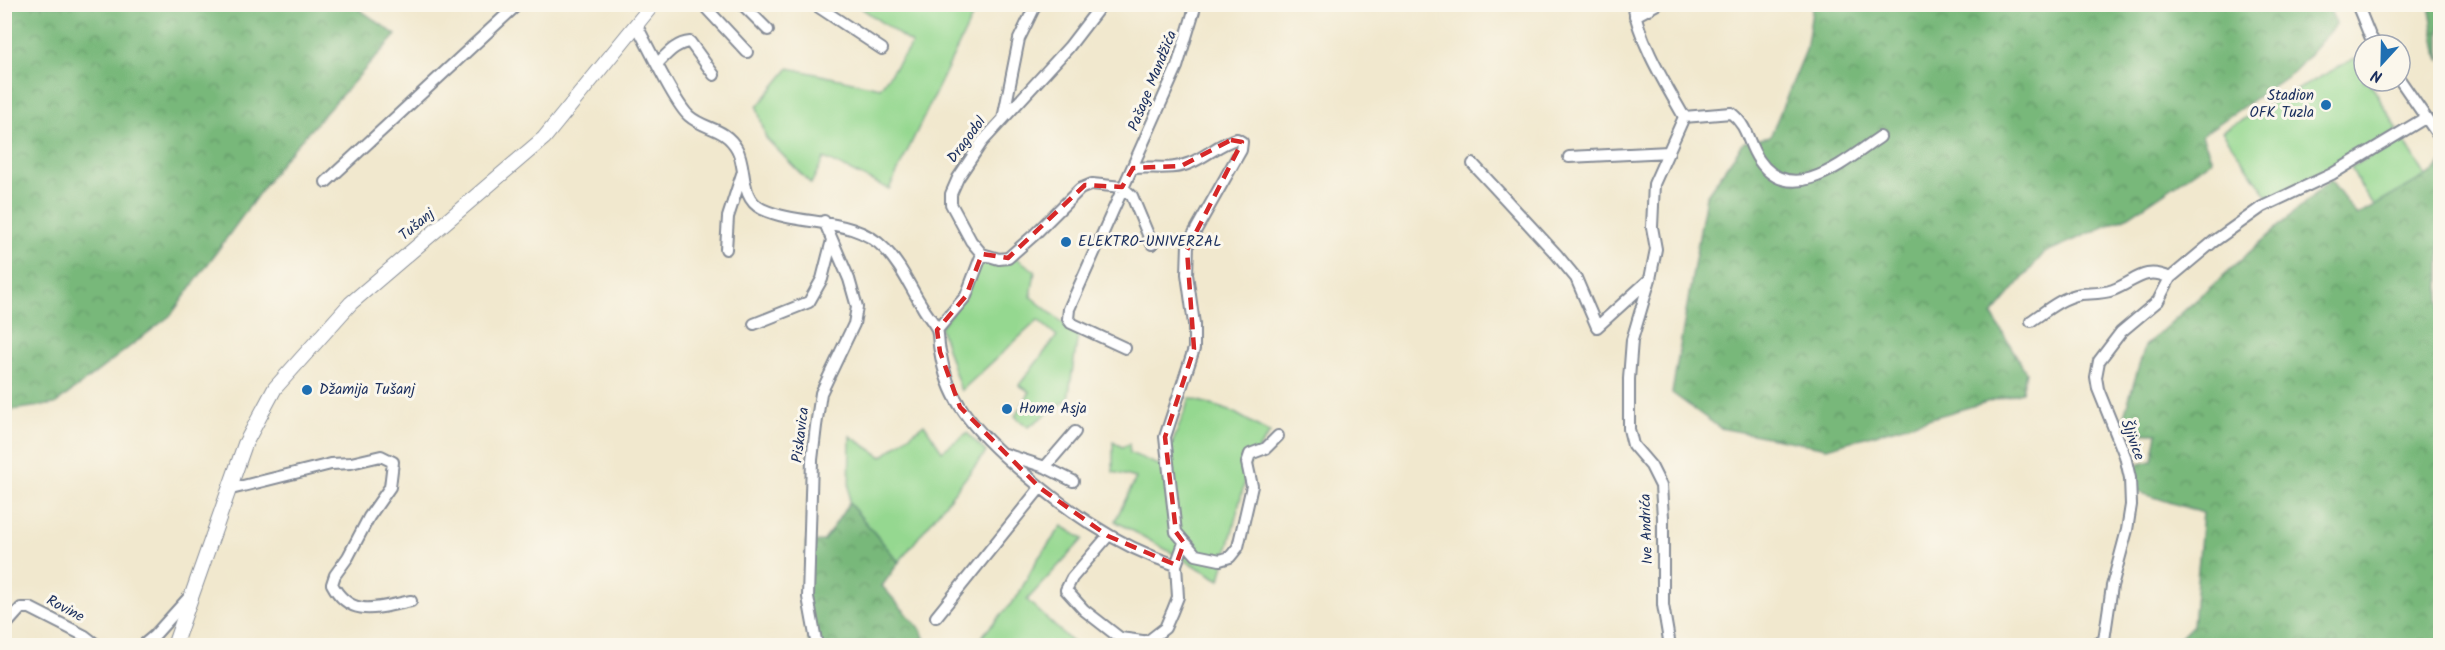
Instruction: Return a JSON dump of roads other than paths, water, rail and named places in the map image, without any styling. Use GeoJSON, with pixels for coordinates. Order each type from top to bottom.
{"type":"FeatureCollection","features":[{"type":"Feature","properties":{"kind":"street"},"geometry":{"type":"LineString","coordinates":[[326,182],[518,4]]}},
{"type":"Feature","properties":{"kind":"street","name":"Tušanj"},"geometry":{"type":"LineString","coordinates":[[174,645],[245,444],[275,388],[293,365],[351,303],[544,138],[653,4]]}},
{"type":"Feature","properties":{"kind":"street"},"geometry":{"type":"LineString","coordinates":[[705,4],[747,52]]}},
{"type":"Feature","properties":{"kind":"street"},"geometry":{"type":"LineString","coordinates":[[742,4],[768,30]]}},
{"type":"Feature","properties":{"kind":"street"},"geometry":{"type":"LineString","coordinates":[[814,4],[882,49]]}},
{"type":"Feature","properties":{"kind":"street","name":"Dragodol"},"geometry":{"type":"LineString","coordinates":[[982,254],[971,241],[959,220],[951,204],[951,194],[982,141],[1003,119],[1019,39],[1036,4]]}},
{"type":"Feature","properties":{"kind":"street"},"geometry":{"type":"LineString","coordinates":[[1003,119],[1062,55],[1102,4]]}},
{"type":"Feature","properties":{"kind":"street","name":"Pašage Mandžića"},"geometry":{"type":"LineString","coordinates":[[1122,187],[1133,168],[1177,67],[1191,27],[1196,4]]}},
{"type":"Feature","properties":{"kind":"street"},"geometry":{"type":"LineString","coordinates":[[1657,4],[1634,10],[1665,84],[1684,117],[1731,113],[1743,124],[1757,159],[1767,171],[1796,182],[1814,178],[1829,171],[1880,137]]}},
{"type":"Feature","properties":{"kind":"street"},"geometry":{"type":"LineString","coordinates":[[2357,4],[2369,33]]}},
{"type":"Feature","properties":{"kind":"street"},"geometry":{"type":"LineString","coordinates":[[637,26],[688,115],[715,128],[729,138],[738,150],[743,174],[753,202],[762,209],[790,217],[824,221],[873,239],[897,263],[937,330],[945,370],[960,407],[1001,453],[1040,488],[1108,536],[1153,558],[1176,565]]}},
{"type":"Feature","properties":{"kind":"street"},"geometry":{"type":"LineString","coordinates":[[658,63],[669,51],[685,42],[690,42],[714,75]]}},
{"type":"Feature","properties":{"kind":"street"},"geometry":{"type":"LineString","coordinates":[[2409,93],[2440,138]]}},
{"type":"Feature","properties":{"kind":"street","name":"Ive Andrića"},"geometry":{"type":"LineString","coordinates":[[1670,645],[1663,605],[1664,527],[1661,486],[1650,466],[1633,445],[1629,429],[1629,379],[1632,340],[1650,279],[1656,249],[1652,228],[1654,184],[1684,117]]}},
{"type":"Feature","properties":{"kind":"street","name":"Šljivice"},"geometry":{"type":"LineString","coordinates":[[2091,645],[2105,643],[2112,586],[2127,530],[2131,505],[2130,478],[2125,456],[2107,417],[2096,377],[2100,360],[2121,333],[2158,301],[2170,278],[2213,242],[2262,207],[2332,174],[2425,118]]}},
{"type":"Feature","properties":{"kind":"street"},"geometry":{"type":"LineString","coordinates":[[1133,168],[1181,166],[1207,156],[1231,140],[1237,139],[1242,142],[1241,150],[1192,236],[1187,250],[1194,349],[1171,418],[1165,445],[1176,532],[1196,555],[1220,560],[1230,557],[1238,547],[1252,486],[1247,463],[1250,454],[1266,448],[1278,436]]}},
{"type":"Feature","properties":{"kind":"street"},"geometry":{"type":"LineString","coordinates":[[1569,157],[1669,152]]}},
{"type":"Feature","properties":{"kind":"street"},"geometry":{"type":"LineString","coordinates":[[1473,164],[1557,255],[1575,278],[1597,327],[1650,279]]}},
{"type":"Feature","properties":{"kind":"street"},"geometry":{"type":"LineString","coordinates":[[726,249],[728,217],[743,174]]}},
{"type":"Feature","properties":{"kind":"street"},"geometry":{"type":"LineString","coordinates":[[937,330],[966,296],[982,254],[999,260],[1008,258],[1085,185],[1122,187],[1132,196],[1152,244]]}},
{"type":"Feature","properties":{"kind":"street"},"geometry":{"type":"LineString","coordinates":[[1122,187],[1069,309],[1068,319],[1071,323],[1125,348]]}},
{"type":"Feature","properties":{"kind":"street","name":"Piskavica"},"geometry":{"type":"LineString","coordinates":[[817,645],[808,597],[814,437],[821,393],[854,324],[857,307],[849,279],[824,221]]}},
{"type":"Feature","properties":{"kind":"street"},"geometry":{"type":"LineString","coordinates":[[754,324],[809,302],[822,279],[832,239]]}},
{"type":"Feature","properties":{"kind":"street"},"geometry":{"type":"LineString","coordinates":[[2031,321],[2058,303],[2079,294],[2099,294],[2115,289],[2143,274],[2159,273],[2170,278]]}},
{"type":"Feature","properties":{"kind":"street"},"geometry":{"type":"LineString","coordinates":[[1045,467],[1075,432]]}},
{"type":"Feature","properties":{"kind":"street"},"geometry":{"type":"LineString","coordinates":[[1001,453],[1045,467],[1073,481]]}},
{"type":"Feature","properties":{"kind":"street"},"geometry":{"type":"LineString","coordinates":[[231,489],[331,464],[351,463],[381,456],[393,462],[390,487],[369,517],[332,584],[338,595],[351,606],[368,610],[411,601]]}},
{"type":"Feature","properties":{"kind":"street"},"geometry":{"type":"LineString","coordinates":[[936,617],[1040,488]]}},
{"type":"Feature","properties":{"kind":"street"},"geometry":{"type":"LineString","coordinates":[[1108,536],[1072,578],[1066,590],[1084,609],[1120,639],[1146,644],[1165,628],[1178,597],[1176,565],[1184,543]]}},
{"type":"Feature","properties":{"kind":"street","name":"Tušanj"},"geometry":{"type":"LineString","coordinates":[[142,645],[154,636],[192,594]]}},
{"type":"Feature","properties":{"kind":"street","name":"Rovine"},"geometry":{"type":"LineString","coordinates":[[4,627],[21,608],[30,608],[98,645]]}},
{"type":"Feature","properties":{"kind":"place","name":"Stadion OFK Tuzla"},"geometry":{"type":"Point","coordinates":[2326,105]}},
{"type":"Feature","properties":{"kind":"place","name":"ELEKTRO-UNIVERZAL"},"geometry":{"type":"Point","coordinates":[1066,242]}},
{"type":"Feature","properties":{"kind":"place","name":"Džamija Tušanj"},"geometry":{"type":"Point","coordinates":[307,390]}},
{"type":"Feature","properties":{"kind":"place","name":"Home Asja"},"geometry":{"type":"Point","coordinates":[1007,409]}}]}
